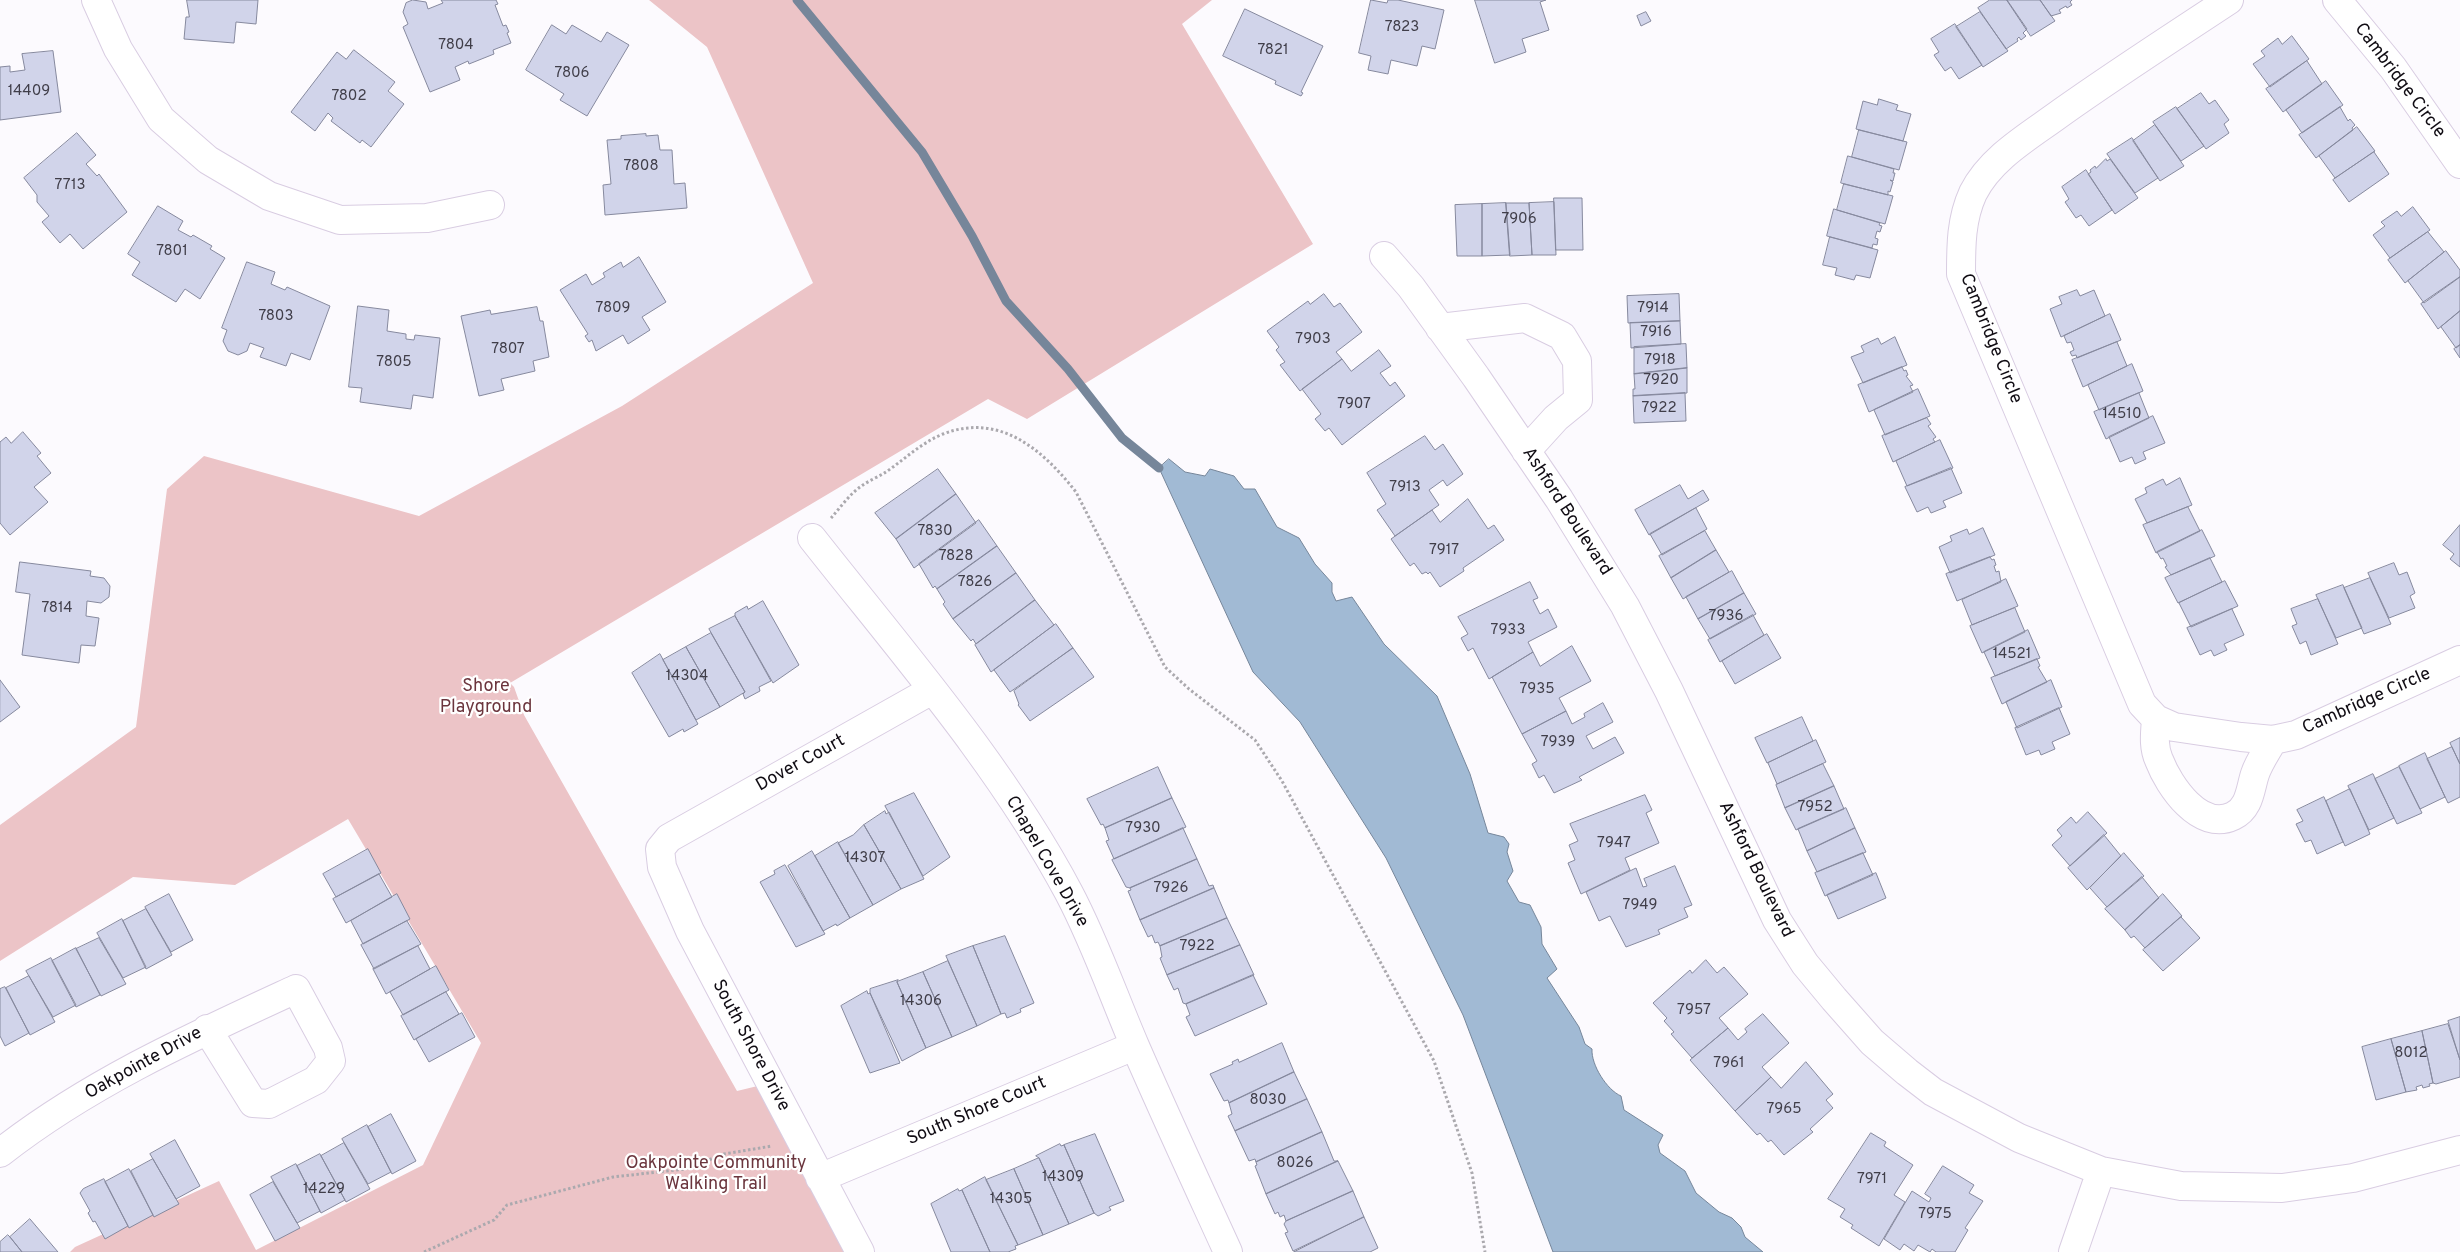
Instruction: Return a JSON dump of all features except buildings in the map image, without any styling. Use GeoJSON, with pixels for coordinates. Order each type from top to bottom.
{"type":"FeatureCollection","features":[{"type":"Feature","properties":{"kind":"street"},"geometry":{"type":"LineString","coordinates":[[96,0],[118,49],[161,119],[208,160],[270,196],[340,220],[427,218],[490,205]]}},
{"type":"Feature","properties":{"kind":"street","name":"Cambridge Circle"},"geometry":{"type":"LineString","coordinates":[[2229,0],[2088,94],[2003,156],[1985,174],[1974,192],[1964,216],[1961,274],[2142,704],[2156,719],[2174,727],[2273,740],[2296,735],[2460,660]]}},
{"type":"Feature","properties":{"kind":"street","name":"Cambridge Circle"},"geometry":{"type":"LineString","coordinates":[[2337,0],[2393,68],[2460,164]]}},
{"type":"Feature","properties":{"kind":"street","name":"Ashford Boulevard"},"geometry":{"type":"LineString","coordinates":[[1384,256],[1411,287],[1526,451],[1625,606],[1673,699],[1776,920],[1810,971],[1872,1042],[1933,1092],[2019,1138],[2101,1171],[2181,1186],[2282,1188],[2353,1178],[2460,1150]]}},
{"type":"Feature","properties":{"kind":"street"},"geometry":{"type":"LineString","coordinates":[[1440,328],[1525,318],[1562,336],[1577,361],[1578,400],[1556,418],[1526,451]]}},
{"type":"Feature","properties":{"kind":"street","name":"Chapel Cove Drive"},"geometry":{"type":"LineString","coordinates":[[812,538],[932,690],[994,775],[1068,892],[1086,928],[1134,1046],[1228,1252]]}},
{"type":"Feature","properties":{"kind":"street","name":"Dover Court"},"geometry":{"type":"LineString","coordinates":[[670,838],[932,690]]}},
{"type":"Feature","properties":{"kind":"street"},"geometry":{"type":"LineString","coordinates":[[2156,719],[2155,746],[2158,760],[2169,779],[2198,813],[2213,819],[2233,816],[2245,805],[2252,791],[2255,773],[2273,740]]}},
{"type":"Feature","properties":{"kind":"street","name":"South Shore Drive"},"geometry":{"type":"LineString","coordinates":[[670,838],[661,846],[659,852],[662,867],[676,902],[860,1252]]}},
{"type":"Feature","properties":{"kind":"street","name":"Oakpointe Drive"},"geometry":{"type":"LineString","coordinates":[[0,1153],[23,1135],[116,1077],[207,1030],[296,989],[328,1048],[331,1061],[316,1080],[269,1104],[253,1104],[207,1030]]}},
{"type":"Feature","properties":{"kind":"street","name":"South Shore Court"},"geometry":{"type":"LineString","coordinates":[[820,1178],[1134,1046]]}},
{"type":"Feature","properties":{"kind":"street"},"geometry":{"type":"LineString","coordinates":[[2073,1252],[2101,1171]]}},
{"type":"Feature","properties":{"kind":"path"},"geometry":{"type":"LineString","coordinates":[[812,538],[859,488],[887,471],[907,454],[944,434],[979,426],[998,430],[1027,444],[1058,469],[1076,492],[1165,667],[1189,689],[1254,740],[1282,781],[1434,1061],[1472,1173],[1485,1252]]}},
{"type":"Feature","properties":{"kind":"path"},"geometry":{"type":"LineString","coordinates":[[424,1252],[494,1220],[507,1205],[613,1177],[685,1169],[724,1154],[800,1141]]}},
{"type":"Feature","properties":{"kind":"green space"},"geometry":{"type":"Polygon","coordinates":[[[649,0],[1212,0],[1182,24],[1313,244],[1027,419],[988,399],[510,683],[514,687],[524,715],[737,1091],[770,1083],[860,1252],[70,1252],[75,1247],[219,1181],[256,1250],[423,1165],[481,1043],[348,819],[235,885],[133,877],[0,961],[0,825],[136,727],[167,489],[204,456],[419,516],[622,406],[813,283],[707,47],[649,0]]]}},
{"type":"Feature","properties":{"kind":"water"},"geometry":{"type":"Polygon","coordinates":[[[1169,459],[1185,472],[1205,476],[1210,469],[1234,476],[1244,489],[1255,489],[1277,527],[1299,538],[1315,564],[1332,583],[1332,592],[1336,601],[1352,597],[1384,644],[1437,696],[1470,774],[1488,833],[1504,837],[1509,844],[1507,852],[1513,871],[1507,881],[1519,902],[1530,905],[1541,927],[1542,944],[1557,969],[1547,978],[1579,1027],[1585,1044],[1592,1049],[1594,1062],[1605,1083],[1621,1096],[1624,1110],[1663,1135],[1658,1145],[1660,1153],[1685,1171],[1696,1193],[1719,1212],[1732,1218],[1741,1227],[1745,1237],[1763,1252],[1553,1252],[1463,1015],[1386,858],[1300,722],[1253,672],[1159,468],[1169,459]]]}},
{"type":"Feature","properties":{"kind":"waterway"},"geometry":{"type":"LineString","coordinates":[[797,0],[922,152],[972,236],[1006,301],[1068,369],[1122,438],[1159,468]]}},
{"type":"Feature","properties":{"kind":"park label","name":"Shore Playground"},"geometry":{"type":"Point","coordinates":[486,698]}},
{"type":"Feature","properties":{"kind":"park label","name":"Oakpointe Community Walking Trail"},"geometry":{"type":"Point","coordinates":[716,1174]}}]}
